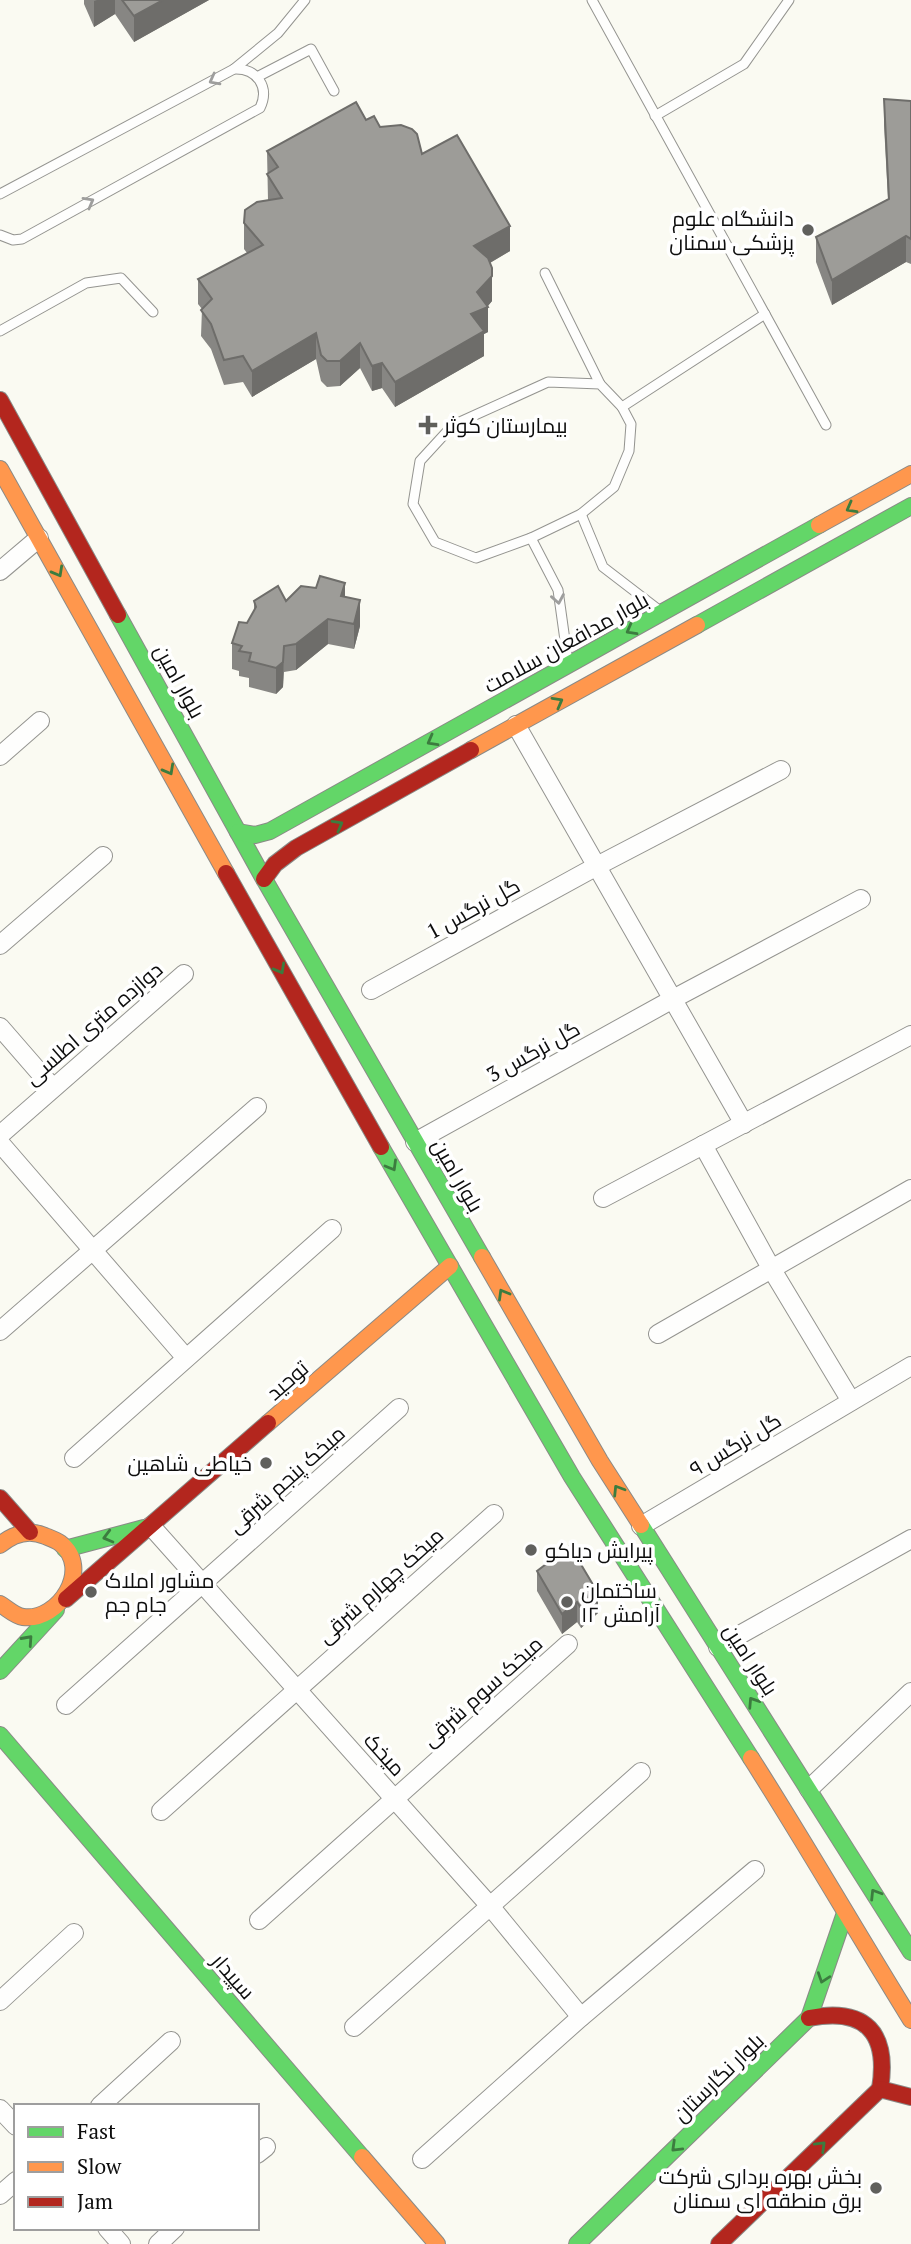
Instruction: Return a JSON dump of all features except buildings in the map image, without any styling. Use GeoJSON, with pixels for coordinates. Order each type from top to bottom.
{"type":"FeatureCollection","features":[{"type":"Feature","properties":{"kind":"main road","name":"بلوار امین"},"geometry":{"type":"LineString","coordinates":[[0,400],[264,879],[600,1461],[911,1952]]}},
{"type":"Feature","properties":{"kind":"main road"},"geometry":{"type":"LineString","coordinates":[[0,469],[345,1085],[572,1477],[815,1857],[845,1913],[911,2020]]}},
{"type":"Feature","properties":{"kind":"main road","name":"بلوار مدافعان سلامت"},"geometry":{"type":"LineString","coordinates":[[238,832],[255,835],[282,825],[911,474]]}},
{"type":"Feature","properties":{"kind":"main road"},"geometry":{"type":"LineString","coordinates":[[264,879],[275,864],[296,848],[911,506]]}},
{"type":"Feature","properties":{"kind":"main road"},"geometry":{"type":"LineString","coordinates":[[799,537],[798,548],[802,556],[812,561]]}},
{"type":"Feature","properties":{"kind":"main road"},"geometry":{"type":"LineString","coordinates":[[748,566],[759,571],[761,589]]}},
{"type":"Feature","properties":{"kind":"main road"},"geometry":{"type":"LineString","coordinates":[[122,688],[151,672]]}},
{"type":"Feature","properties":{"kind":"main road"},"geometry":{"type":"LineString","coordinates":[[282,825],[279,837],[283,843],[296,848]]}},
{"type":"Feature","properties":{"kind":"main road"},"geometry":{"type":"LineString","coordinates":[[345,1085],[371,1066]]}},
{"type":"Feature","properties":{"kind":"main road","name":"توحید"},"geometry":{"type":"LineString","coordinates":[[0,1671],[61,1604],[450,1265]]}},
{"type":"Feature","properties":{"kind":"main road"},"geometry":{"type":"LineString","coordinates":[[572,1477],[600,1461]]}},
{"type":"Feature","properties":{"kind":"main road"},"geometry":{"type":"LineString","coordinates":[[0,1498],[30,1532]]}},
{"type":"Feature","properties":{"kind":"main road","name":"توحید"},"geometry":{"type":"LineString","coordinates":[[65,1549],[151,1526]]}},
{"type":"Feature","properties":{"kind":"main road"},"geometry":{"type":"LineString","coordinates":[[0,1545],[17,1534],[43,1534],[65,1549],[73,1574],[72,1587],[61,1604],[44,1615],[31,1617],[2,1613]]}},
{"type":"Feature","properties":{"kind":"main road","name":"سپیدار"},"geometry":{"type":"LineString","coordinates":[[0,1735],[437,2244]]}},
{"type":"Feature","properties":{"kind":"main road","name":"بلوار نگارستان"},"geometry":{"type":"LineString","coordinates":[[577,2244],[809,2018],[845,1913]]}},
{"type":"Feature","properties":{"kind":"main road"},"geometry":{"type":"LineString","coordinates":[[719,2244],[880,2089],[884,2057],[878,2037],[864,2021],[845,2014],[827,2012],[809,2018]]}},
{"type":"Feature","properties":{"kind":"main road"},"geometry":{"type":"LineString","coordinates":[[880,2089],[911,2096]]}},
{"type":"Feature","properties":{"kind":"street"},"geometry":{"type":"LineString","coordinates":[[0,571],[39,538]]}},
{"type":"Feature","properties":{"kind":"street"},"geometry":{"type":"LineString","coordinates":[[0,756],[40,721]]}},
{"type":"Feature","properties":{"kind":"street"},"geometry":{"type":"LineString","coordinates":[[516,725],[744,1124]]}},
{"type":"Feature","properties":{"kind":"street","name":"گل نرگس 1"},"geometry":{"type":"LineString","coordinates":[[371,990],[597,866],[781,770]]}},
{"type":"Feature","properties":{"kind":"street"},"geometry":{"type":"LineString","coordinates":[[0,945],[103,856]]}},
{"type":"Feature","properties":{"kind":"street","name":"گل نرگس 3"},"geometry":{"type":"LineString","coordinates":[[415,1142],[673,999],[861,899]]}},
{"type":"Feature","properties":{"kind":"street","name":"دوازده متری اطلسی"},"geometry":{"type":"LineString","coordinates":[[0,1135],[184,974]]}},
{"type":"Feature","properties":{"kind":"street"},"geometry":{"type":"LineString","coordinates":[[0,1027],[53,1088]]}},
{"type":"Feature","properties":{"kind":"street"},"geometry":{"type":"LineString","coordinates":[[603,1198],[911,1035]]}},
{"type":"Feature","properties":{"kind":"street"},"geometry":{"type":"LineString","coordinates":[[0,1331],[257,1107]]}},
{"type":"Feature","properties":{"kind":"street"},"geometry":{"type":"LineString","coordinates":[[0,1143],[186,1358]]}},
{"type":"Feature","properties":{"kind":"street"},"geometry":{"type":"LineString","coordinates":[[703,1145],[771,1268],[851,1401]]}},
{"type":"Feature","properties":{"kind":"street"},"geometry":{"type":"LineString","coordinates":[[658,1334],[911,1189]]}},
{"type":"Feature","properties":{"kind":"street"},"geometry":{"type":"LineString","coordinates":[[74,1458],[332,1229]]}},
{"type":"Feature","properties":{"kind":"street","name":"گل نرگس ۹"},"geometry":{"type":"LineString","coordinates":[[641,1526],[911,1366]]}},
{"type":"Feature","properties":{"kind":"street","name":"میخک پنجم شرقی"},"geometry":{"type":"LineString","coordinates":[[66,1705],[399,1408]]}},
{"type":"Feature","properties":{"kind":"street","name":"میخک چهارم شرقی"},"geometry":{"type":"LineString","coordinates":[[161,1811],[494,1514]]}},
{"type":"Feature","properties":{"kind":"street","name":"میخک"},"geometry":{"type":"LineString","coordinates":[[151,1526],[490,1906],[581,2017]]}},
{"type":"Feature","properties":{"kind":"street"},"geometry":{"type":"LineString","coordinates":[[718,1647],[911,1539]]}},
{"type":"Feature","properties":{"kind":"street","name":"میخک سوم شرقی"},"geometry":{"type":"LineString","coordinates":[[259,1920],[568,1644]]}},
{"type":"Feature","properties":{"kind":"street"},"geometry":{"type":"LineString","coordinates":[[809,1789],[911,1692]]}},
{"type":"Feature","properties":{"kind":"street"},"geometry":{"type":"LineString","coordinates":[[355,2026],[641,1772]]}},
{"type":"Feature","properties":{"kind":"street"},"geometry":{"type":"LineString","coordinates":[[422,2159],[581,2017],[755,1870]]}},
{"type":"Feature","properties":{"kind":"street"},"geometry":{"type":"LineString","coordinates":[[0,2001],[74,1933]]}},
{"type":"Feature","properties":{"kind":"street"},"geometry":{"type":"LineString","coordinates":[[102,2104],[171,2041]]}},
{"type":"Feature","properties":{"kind":"street"},"geometry":{"type":"LineString","coordinates":[[0,2109],[14,2124]]}},
{"type":"Feature","properties":{"kind":"street"},"geometry":{"type":"LineString","coordinates":[[0,2195],[14,2184]]}},
{"type":"Feature","properties":{"kind":"street"},"geometry":{"type":"LineString","coordinates":[[109,2230],[121,2244]]}},
{"type":"Feature","properties":{"kind":"street"},"geometry":{"type":"LineString","coordinates":[[158,2244],[174,2230]]}},
{"type":"Feature","properties":{"kind":"lane"},"geometry":{"type":"LineString","coordinates":[[0,194],[234,69],[278,33],[305,0]]}},
{"type":"Feature","properties":{"kind":"lane"},"geometry":{"type":"LineString","coordinates":[[592,0],[825,425]]}},
{"type":"Feature","properties":{"kind":"lane"},"geometry":{"type":"LineString","coordinates":[[655,116],[744,64],[789,0]]}},
{"type":"Feature","properties":{"kind":"lane"},"geometry":{"type":"LineString","coordinates":[[257,77],[311,49],[334,91]]}},
{"type":"Feature","properties":{"kind":"lane"},"geometry":{"type":"LineString","coordinates":[[0,235],[13,240],[22,239],[260,108],[264,92],[257,77],[251,72],[234,69]]}},
{"type":"Feature","properties":{"kind":"lane"},"geometry":{"type":"LineString","coordinates":[[545,273],[600,384],[622,407],[631,424],[629,450],[614,486],[581,514],[531,538],[476,558],[435,542],[413,504],[420,461],[453,425],[548,382],[600,384]]}},
{"type":"Feature","properties":{"kind":"lane"},"geometry":{"type":"LineString","coordinates":[[0,331],[86,283],[121,278],[153,312]]}},
{"type":"Feature","properties":{"kind":"lane"},"geometry":{"type":"LineString","coordinates":[[622,407],[765,314]]}},
{"type":"Feature","properties":{"kind":"lane"},"geometry":{"type":"LineString","coordinates":[[581,514],[603,567],[662,612]]}},
{"type":"Feature","properties":{"kind":"lane"},"geometry":{"type":"LineString","coordinates":[[531,538],[558,590],[568,665]]}},
{"type":"Feature","properties":{"kind":"traffic: fast"},"geometry":{"type":"LineString","coordinates":[[697,625],[911,506]]}},
{"type":"Feature","properties":{"kind":"traffic: fast"},"geometry":{"type":"LineString","coordinates":[[238,832],[255,835],[270,831],[819,525]]}},
{"type":"Feature","properties":{"kind":"traffic: fast"},"geometry":{"type":"LineString","coordinates":[[118,615],[264,879],[482,1257]]}},
{"type":"Feature","properties":{"kind":"traffic: fast"},"geometry":{"type":"LineString","coordinates":[[381,1147],[572,1477],[751,1758]]}},
{"type":"Feature","properties":{"kind":"traffic: fast"},"geometry":{"type":"LineString","coordinates":[[641,1525],[911,1952]]}},
{"type":"Feature","properties":{"kind":"traffic: fast"},"geometry":{"type":"LineString","coordinates":[[65,1549],[144,1528]]}},
{"type":"Feature","properties":{"kind":"traffic: fast"},"geometry":{"type":"LineString","coordinates":[[0,1671],[56,1610]]}},
{"type":"Feature","properties":{"kind":"traffic: fast"},"geometry":{"type":"LineString","coordinates":[[0,1735],[362,2157]]}},
{"type":"Feature","properties":{"kind":"traffic: fast"},"geometry":{"type":"LineString","coordinates":[[577,2244],[809,2018],[845,1913]]}},
{"type":"Feature","properties":{"kind":"traffic: slow"},"geometry":{"type":"LineString","coordinates":[[0,469],[226,873]]}},
{"type":"Feature","properties":{"kind":"traffic: slow"},"geometry":{"type":"LineString","coordinates":[[819,525],[911,474]]}},
{"type":"Feature","properties":{"kind":"traffic: slow"},"geometry":{"type":"LineString","coordinates":[[471,750],[697,625]]}},
{"type":"Feature","properties":{"kind":"traffic: slow"},"geometry":{"type":"LineString","coordinates":[[482,1257],[600,1461],[641,1525]]}},
{"type":"Feature","properties":{"kind":"traffic: slow"},"geometry":{"type":"LineString","coordinates":[[268,1423],[450,1266]]}},
{"type":"Feature","properties":{"kind":"traffic: slow"},"geometry":{"type":"LineString","coordinates":[[0,1545],[21,1534],[39,1534],[60,1543],[69,1554],[73,1566],[67,1591],[49,1611],[23,1617],[0,1604]]}},
{"type":"Feature","properties":{"kind":"traffic: slow"},"geometry":{"type":"LineString","coordinates":[[751,1758],[911,2020]]}},
{"type":"Feature","properties":{"kind":"traffic: slow"},"geometry":{"type":"LineString","coordinates":[[362,2157],[437,2244]]}},
{"type":"Feature","properties":{"kind":"traffic: jam"},"geometry":{"type":"LineString","coordinates":[[0,400],[118,615]]}},
{"type":"Feature","properties":{"kind":"traffic: jam"},"geometry":{"type":"LineString","coordinates":[[264,879],[275,864],[296,848],[471,750]]}},
{"type":"Feature","properties":{"kind":"traffic: jam"},"geometry":{"type":"LineString","coordinates":[[226,873],[381,1147]]}},
{"type":"Feature","properties":{"kind":"traffic: jam"},"geometry":{"type":"LineString","coordinates":[[66,1599],[268,1423]]}},
{"type":"Feature","properties":{"kind":"traffic: jam"},"geometry":{"type":"LineString","coordinates":[[0,1498],[30,1532]]}},
{"type":"Feature","properties":{"kind":"traffic: jam"},"geometry":{"type":"LineString","coordinates":[[809,2018],[845,2017],[859,2021],[869,2028],[877,2039],[881,2053],[880,2089]]}},
{"type":"Feature","properties":{"kind":"traffic: jam"},"geometry":{"type":"LineString","coordinates":[[719,2244],[880,2089],[911,2097]]}},
{"type":"Feature","properties":{"kind":"place","name":"دانشگاه علوم پزشکی سمنان"},"geometry":{"type":"Point","coordinates":[808,230]}},
{"type":"Feature","properties":{"kind":"place","name":"بیمارستان کوثر"},"geometry":{"type":"Point","coordinates":[428,425]}},
{"type":"Feature","properties":{"kind":"place","name":"خیاطی شاهین"},"geometry":{"type":"Point","coordinates":[266,1463]}},
{"type":"Feature","properties":{"kind":"place","name":"پیرایش دیاکو"},"geometry":{"type":"Point","coordinates":[531,1550]}},
{"type":"Feature","properties":{"kind":"place","name":"مشاور املاک جام جم"},"geometry":{"type":"Point","coordinates":[91,1592]}},
{"type":"Feature","properties":{"kind":"place","name":"ساختمان آرامش ۱۲"},"geometry":{"type":"Point","coordinates":[567,1602]}},
{"type":"Feature","properties":{"kind":"place","name":"بخش بهره برداری شرکت برق منطقه ای سمنان"},"geometry":{"type":"Point","coordinates":[876,2188]}}]}
